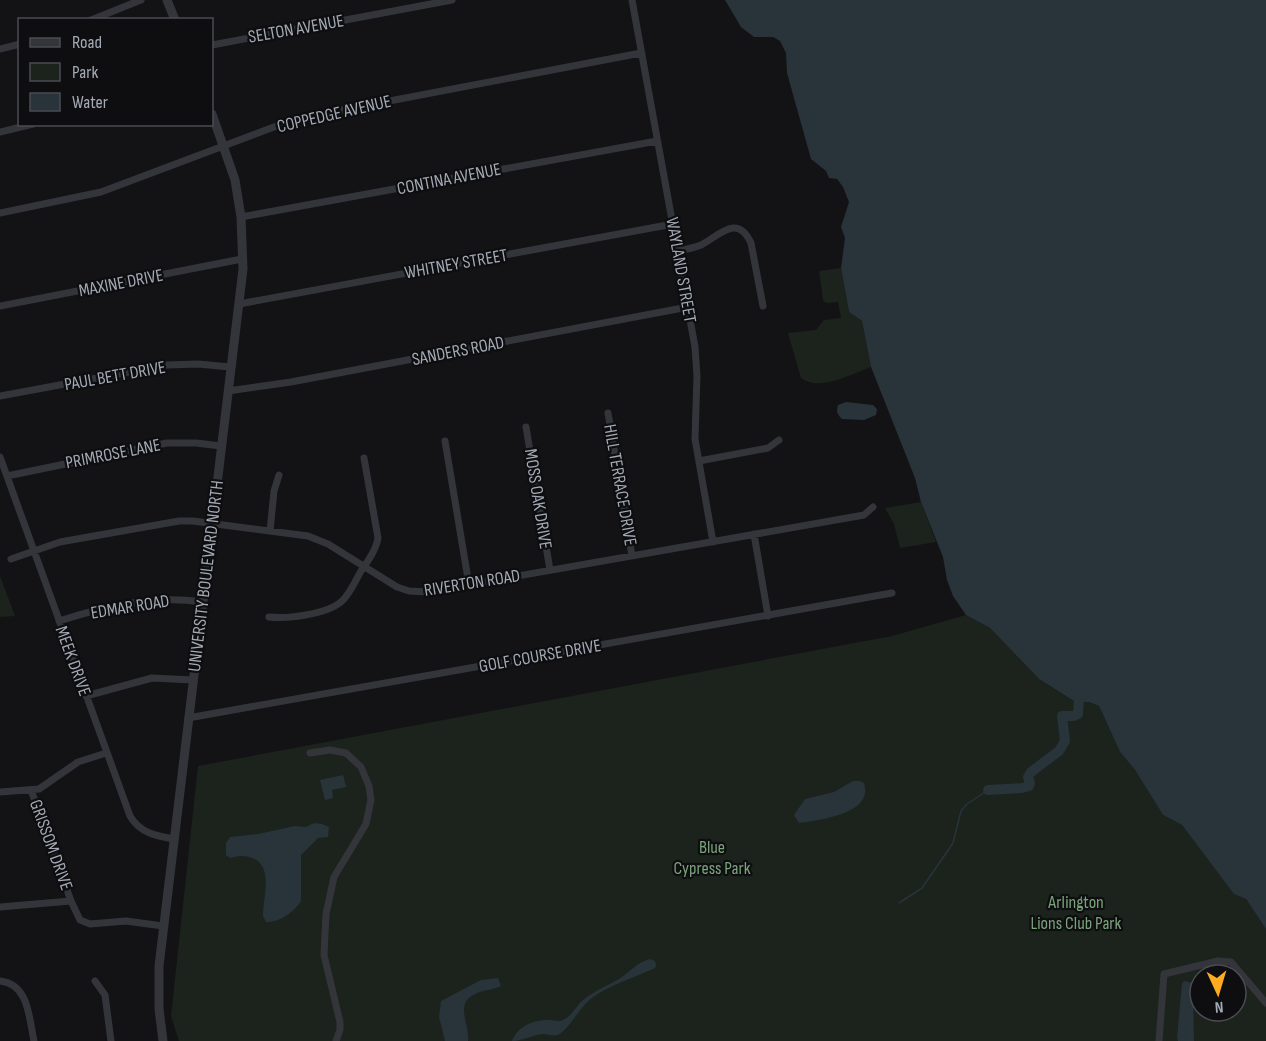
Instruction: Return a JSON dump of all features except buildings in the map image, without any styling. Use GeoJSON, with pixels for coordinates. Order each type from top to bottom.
{"type":"FeatureCollection","features":[{"type":"Feature","properties":{"kind":"street"},"geometry":{"type":"LineString","coordinates":[[96,18],[141,0]]}},
{"type":"Feature","properties":{"kind":"street"},"geometry":{"type":"LineString","coordinates":[[167,0],[174,18]]}},
{"type":"Feature","properties":{"kind":"street","name":"SELTON AVENUE"},"geometry":{"type":"LineString","coordinates":[[213,45],[452,0]]}},
{"type":"Feature","properties":{"kind":"street","name":"WAYLAND STREET"},"geometry":{"type":"LineString","coordinates":[[632,0],[697,359],[694,425],[713,542]]}},
{"type":"Feature","properties":{"kind":"street"},"geometry":{"type":"LineString","coordinates":[[0,49],[18,44]]}},
{"type":"Feature","properties":{"kind":"street","name":"COPPEDGE AVENUE"},"geometry":{"type":"LineString","coordinates":[[0,213],[101,192],[285,123],[318,114],[641,53]]}},
{"type":"Feature","properties":{"kind":"street","name":"UNIVERSITY BOULEVARD NORTH"},"geometry":{"type":"LineString","coordinates":[[163,1041],[158,983],[163,926],[239,304],[242,260],[241,217],[235,180],[213,117]]}},
{"type":"Feature","properties":{"kind":"street"},"geometry":{"type":"LineString","coordinates":[[0,132],[25,126]]}},
{"type":"Feature","properties":{"kind":"street","name":"CONTINA AVENUE"},"geometry":{"type":"LineString","coordinates":[[241,217],[657,141]]}},
{"type":"Feature","properties":{"kind":"street","name":"WHITNEY STREET"},"geometry":{"type":"LineString","coordinates":[[239,304],[673,224]]}},
{"type":"Feature","properties":{"kind":"street"},"geometry":{"type":"LineString","coordinates":[[678,251],[699,245],[722,230],[730,228],[741,231],[752,243],[763,306]]}},
{"type":"Feature","properties":{"kind":"street","name":"MAXINE DRIVE"},"geometry":{"type":"LineString","coordinates":[[0,306],[242,260]]}},
{"type":"Feature","properties":{"kind":"street","name":"SANDERS ROAD"},"geometry":{"type":"LineString","coordinates":[[228,391],[291,382],[688,307]]}},
{"type":"Feature","properties":{"kind":"street","name":"PAUL BETT DRIVE"},"geometry":{"type":"LineString","coordinates":[[0,396],[167,365],[198,363],[230,367]]}},
{"type":"Feature","properties":{"kind":"street","name":"HILL TERRACE DRIVE"},"geometry":{"type":"LineString","coordinates":[[608,413],[632,556]]}},
{"type":"Feature","properties":{"kind":"street","name":"MOSS OAK DRIVE"},"geometry":{"type":"LineString","coordinates":[[526,427],[550,570]]}},
{"type":"Feature","properties":{"kind":"street"},"geometry":{"type":"LineString","coordinates":[[699,460],[768,448],[779,440]]}},
{"type":"Feature","properties":{"kind":"street"},"geometry":{"type":"LineString","coordinates":[[445,441],[469,585]]}},
{"type":"Feature","properties":{"kind":"street","name":"PRIMROSE LANE"},"geometry":{"type":"LineString","coordinates":[[7,476],[167,443],[221,446]]}},
{"type":"Feature","properties":{"kind":"street","name":"MEEK DRIVE"},"geometry":{"type":"LineString","coordinates":[[0,457],[132,821],[149,834],[174,839]]}},
{"type":"Feature","properties":{"kind":"street"},"geometry":{"type":"LineString","coordinates":[[269,617],[288,617],[327,610],[336,606],[346,597],[377,546],[378,538],[364,458]]}},
{"type":"Feature","properties":{"kind":"street"},"geometry":{"type":"LineString","coordinates":[[270,531],[274,490],[279,475]]}},
{"type":"Feature","properties":{"kind":"street","name":"RIVERTON ROAD"},"geometry":{"type":"LineString","coordinates":[[11,559],[66,540],[179,521],[293,533],[318,540],[397,587],[433,592],[864,515],[873,507]]}},
{"type":"Feature","properties":{"kind":"street"},"geometry":{"type":"LineString","coordinates":[[754,534],[768,616]]}},
{"type":"Feature","properties":{"kind":"street","name":"GOLF COURSE DRIVE"},"geometry":{"type":"LineString","coordinates":[[188,718],[892,593]]}},
{"type":"Feature","properties":{"kind":"street","name":"EDMAR ROAD"},"geometry":{"type":"LineString","coordinates":[[59,621],[105,608],[146,600],[177,599],[202,602]]}},
{"type":"Feature","properties":{"kind":"street"},"geometry":{"type":"LineString","coordinates":[[86,696],[152,678],[193,680]]}},
{"type":"Feature","properties":{"kind":"street"},"geometry":{"type":"LineString","coordinates":[[310,753],[330,750],[346,753],[361,767],[369,786],[371,800],[366,824],[334,877],[326,914],[324,955],[340,1022],[336,1041]]}},
{"type":"Feature","properties":{"kind":"street"},"geometry":{"type":"LineString","coordinates":[[0,792],[31,790],[44,786],[78,762],[106,753]]}},
{"type":"Feature","properties":{"kind":"street","name":"GRISSOM DRIVE"},"geometry":{"type":"LineString","coordinates":[[31,790],[78,917],[86,923],[126,921],[163,926]]}},
{"type":"Feature","properties":{"kind":"street"},"geometry":{"type":"LineString","coordinates":[[0,907],[71,901]]}},
{"type":"Feature","properties":{"kind":"street"},"geometry":{"type":"LineString","coordinates":[[1159,1041],[1164,974],[1218,961],[1231,962],[1266,1003]]}},
{"type":"Feature","properties":{"kind":"street"},"geometry":{"type":"LineString","coordinates":[[0,981],[16,987],[22,993],[34,1041]]}},
{"type":"Feature","properties":{"kind":"street"},"geometry":{"type":"LineString","coordinates":[[95,981],[105,995],[111,1041]]}},
{"type":"Feature","properties":{"kind":"green space"},"geometry":{"type":"Polygon","coordinates":[[[841,268],[849,312],[862,321],[871,367],[826,383],[809,382],[801,378],[788,333],[816,330],[824,320],[841,318],[838,302],[826,303],[823,300],[819,271],[841,268]]]}},
{"type":"Feature","properties":{"kind":"green space"},"geometry":{"type":"Polygon","coordinates":[[[921,502],[936,542],[900,548],[894,524],[885,508],[921,502]]]}},
{"type":"Feature","properties":{"kind":"green space"},"geometry":{"type":"Polygon","coordinates":[[[0,576],[15,616],[0,617],[0,576]]]}},
{"type":"Feature","properties":{"kind":"green space","name":"Blue Cypress Park"},"geometry":{"type":"Polygon","coordinates":[[[966,615],[990,628],[1039,679],[1077,703],[1089,702],[1099,706],[1120,752],[1135,770],[1163,815],[1182,825],[1221,875],[1246,899],[1266,929],[1266,1041],[179,1041],[171,1016],[198,766],[892,636],[966,615]]]}},
{"type":"Feature","properties":{"kind":"water"},"geometry":{"type":"Polygon","coordinates":[[[725,0],[1266,0],[1266,929],[1246,899],[1234,894],[1182,825],[1163,815],[1135,770],[1120,752],[1099,706],[1089,702],[1077,703],[1039,679],[990,628],[966,615],[953,596],[947,580],[943,557],[921,502],[915,478],[871,367],[862,321],[849,312],[841,268],[845,238],[841,227],[849,202],[837,179],[829,178],[826,171],[811,159],[787,73],[786,53],[780,41],[773,37],[754,37],[741,27],[725,0]]]}},
{"type":"Feature","properties":{"kind":"water"},"geometry":{"type":"Polygon","coordinates":[[[846,402],[873,405],[877,409],[876,415],[864,420],[842,419],[837,412],[837,407],[846,402]]]}},
{"type":"Feature","properties":{"kind":"water"},"geometry":{"type":"Polygon","coordinates":[[[343,775],[346,787],[332,790],[333,798],[325,800],[320,780],[343,775]]]}},
{"type":"Feature","properties":{"kind":"water"},"geometry":{"type":"Polygon","coordinates":[[[853,781],[864,783],[865,793],[861,802],[843,814],[799,823],[794,815],[805,799],[834,792],[853,781]]]}},
{"type":"Feature","properties":{"kind":"water"},"geometry":{"type":"Polygon","coordinates":[[[314,823],[329,827],[328,837],[318,838],[301,855],[301,901],[286,916],[276,921],[266,922],[263,916],[266,881],[262,866],[257,860],[249,857],[230,858],[226,855],[226,843],[230,837],[295,826],[306,827],[314,823]]]}},
{"type":"Feature","properties":{"kind":"water"},"geometry":{"type":"Polygon","coordinates":[[[650,959],[655,961],[655,968],[599,993],[583,1006],[561,1033],[554,1036],[543,1034],[512,1041],[518,1031],[527,1024],[538,1021],[560,1021],[566,1018],[587,997],[619,979],[641,962],[650,959]]]}},
{"type":"Feature","properties":{"kind":"water"},"geometry":{"type":"Polygon","coordinates":[[[498,978],[501,986],[477,993],[466,1002],[464,1014],[468,1041],[445,1041],[439,1017],[441,1001],[481,980],[498,978]]]}},
{"type":"Feature","properties":{"kind":"water"},"geometry":{"type":"Polygon","coordinates":[[[1184,981],[1188,982],[1188,1023],[1194,1023],[1194,1041],[1178,1041],[1177,1038],[1184,981]]]}},
{"type":"Feature","properties":{"kind":"waterway"},"geometry":{"type":"LineString","coordinates":[[988,790],[1029,786],[1028,777],[1031,772],[1059,751],[1065,741],[1062,716],[1078,714],[1079,697],[1085,694]]}},
{"type":"Feature","properties":{"kind":"waterway"},"geometry":{"type":"LineString","coordinates":[[899,903],[922,888],[953,843],[961,811],[967,804],[988,790]]}},
{"type":"Feature","properties":{"kind":"park label","name":"Arlington Lions Club Park"},"geometry":{"type":"Point","coordinates":[1076,912]}}]}
